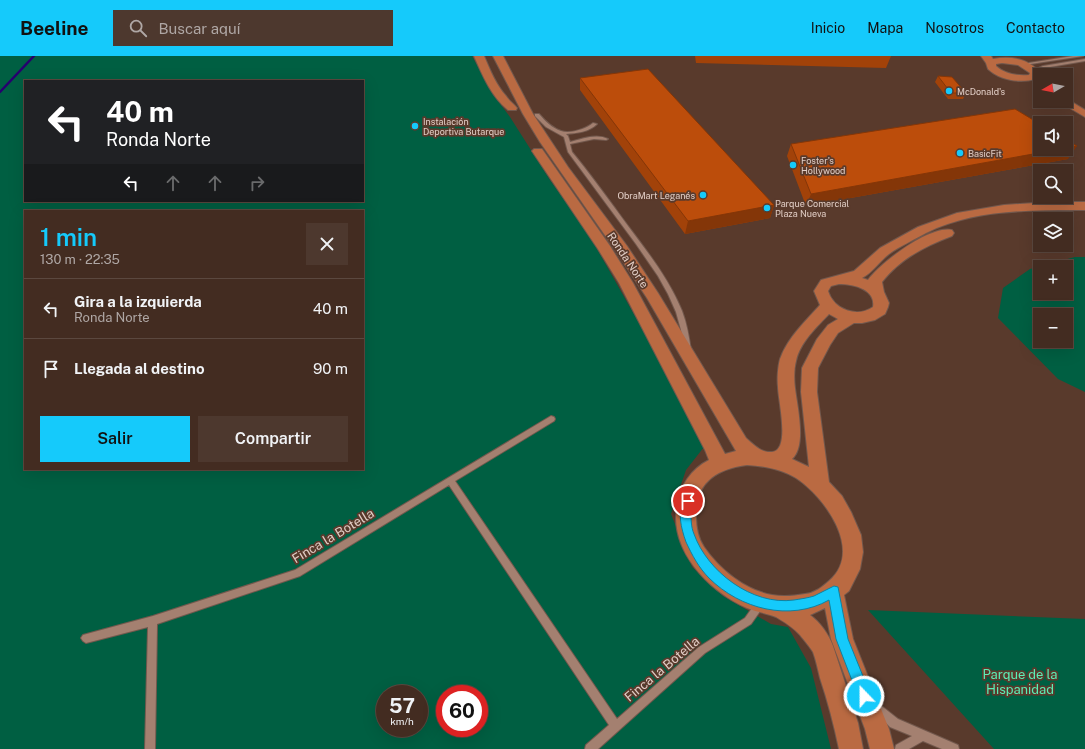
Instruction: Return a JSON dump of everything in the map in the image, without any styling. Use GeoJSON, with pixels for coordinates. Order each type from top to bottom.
{"type":"FeatureCollection","features":[{"type":"Feature","properties":{"kind":"main road","name":"Ronda Norte"},"geometry":{"type":"LineString","coordinates":[[479,56],[500,97],[512,108]]}},
{"type":"Feature","properties":{"kind":"main road","name":"Ronda Norte"},"geometry":{"type":"LineString","coordinates":[[487,56],[512,108],[552,173],[600,239],[626,283],[714,449],[719,463]]}},
{"type":"Feature","properties":{"kind":"main road","name":"Ronda Norte"},"geometry":{"type":"LineString","coordinates":[[498,56],[507,77],[538,130],[566,173],[641,276],[740,442],[752,455],[796,469],[820,484],[841,510],[848,524],[852,539],[850,568],[834,591],[825,597],[809,603],[792,606],[770,604]]}},
{"type":"Feature","properties":{"kind":"main road"},"geometry":{"type":"LineString","coordinates":[[507,56],[537,115],[593,199],[604,224]]}},
{"type":"Feature","properties":{"kind":"main road"},"geometry":{"type":"LineString","coordinates":[[1033,75],[1024,64],[1009,61],[998,61],[991,58],[991,67],[997,72],[1020,78],[1033,79]]}},
{"type":"Feature","properties":{"kind":"main road"},"geometry":{"type":"LineString","coordinates":[[1073,101],[1085,108]]}},
{"type":"Feature","properties":{"kind":"main road"},"geometry":{"type":"LineString","coordinates":[[1073,107],[1085,114]]}},
{"type":"Feature","properties":{"kind":"main road"},"geometry":{"type":"LineString","coordinates":[[846,279],[863,284],[877,294],[881,300],[881,306],[878,312],[872,316],[852,317],[828,306],[821,296],[822,286],[831,280],[846,279],[859,274],[885,251],[923,230],[961,216],[1004,209],[1050,206],[1085,206]]}},
{"type":"Feature","properties":{"kind":"main road"},"geometry":{"type":"LineString","coordinates":[[877,294],[875,281],[881,273],[899,258],[932,238],[969,225],[1004,217],[1045,213],[1085,213]]}},
{"type":"Feature","properties":{"kind":"main road"},"geometry":{"type":"LineString","coordinates":[[766,459],[781,458],[788,452],[792,428],[786,386],[788,360],[800,336],[828,306]]}},
{"type":"Feature","properties":{"kind":"main road"},"geometry":{"type":"LineString","coordinates":[[820,484],[809,392],[810,368],[823,343],[833,329],[852,317]]}},
{"type":"Feature","properties":{"kind":"main road","name":"Ronda Norte"},"geometry":{"type":"LineString","coordinates":[[766,459],[747,457],[732,459],[719,463],[707,470],[697,480],[690,491],[685,511],[688,532],[697,554],[713,574],[735,591],[770,604],[807,626],[822,646],[846,723],[851,749]]}},
{"type":"Feature","properties":{"kind":"main road"},"geometry":{"type":"LineString","coordinates":[[834,591],[842,639],[878,729],[882,749]]}},
{"type":"Feature","properties":{"kind":"street"},"geometry":{"type":"LineString","coordinates":[[1024,64],[1081,56]]}},
{"type":"Feature","properties":{"kind":"street"},"geometry":{"type":"LineString","coordinates":[[1042,68],[1085,60]]}},
{"type":"Feature","properties":{"kind":"street"},"geometry":{"type":"LineString","coordinates":[[537,115],[548,126],[562,132],[566,136],[569,143],[567,146],[570,152],[648,256],[675,302],[687,332],[689,358]]}},
{"type":"Feature","properties":{"kind":"street"},"geometry":{"type":"LineString","coordinates":[[562,132],[586,130],[590,129],[595,124]]}},
{"type":"Feature","properties":{"kind":"street"},"geometry":{"type":"LineString","coordinates":[[569,143],[594,138],[606,140]]}},
{"type":"Feature","properties":{"kind":"street","name":"Finca la Botella"},"geometry":{"type":"LineString","coordinates":[[86,638],[153,621],[297,573],[551,419]]}},
{"type":"Feature","properties":{"kind":"street"},"geometry":{"type":"LineString","coordinates":[[450,480],[615,725]]}},
{"type":"Feature","properties":{"kind":"street","name":"Finca la Botella"},"geometry":{"type":"LineString","coordinates":[[590,749],[615,725],[702,650],[748,621],[770,604]]}},
{"type":"Feature","properties":{"kind":"street"},"geometry":{"type":"LineString","coordinates":[[150,749],[153,621]]}},
{"type":"Feature","properties":{"kind":"street"},"geometry":{"type":"LineString","coordinates":[[864,696],[894,723],[954,749]]}},
{"type":"Feature","properties":{"kind":"street"},"geometry":{"type":"LineString","coordinates":[[900,749],[922,735]]}},
{"type":"Feature","properties":{"kind":"green space"},"geometry":{"type":"Polygon","coordinates":[[[0,56],[472,56],[495,97],[510,117],[550,180],[588,233],[661,362],[704,447],[686,470],[671,514],[692,567],[723,596],[771,624],[788,627],[811,668],[831,749],[0,749],[0,56]]]}},
{"type":"Feature","properties":{"kind":"green space"},"geometry":{"type":"Polygon","coordinates":[[[1075,257],[1085,257],[1085,392],[1058,379],[998,318],[1003,288],[1033,268],[1033,300],[1073,300],[1073,260],[1064,260],[1075,257]]]}},
{"type":"Feature","properties":{"kind":"green space","name":"Parque de la Hispanidad"},"geometry":{"type":"Polygon","coordinates":[[[868,610],[1085,619],[1085,749],[994,749],[868,610]]]}},
{"type":"Feature","properties":{"kind":"building"},"geometry":{"type":"Polygon","coordinates":[[[648,69],[774,205],[688,221],[580,78],[648,69]]]}},
{"type":"Feature","properties":{"kind":"building"},"geometry":{"type":"Polygon","coordinates":[[[938,76],[952,77],[966,93],[951,93],[938,76]]]}},
{"type":"Feature","properties":{"kind":"building"},"geometry":{"type":"Polygon","coordinates":[[[1015,109],[1033,120],[1033,154],[811,194],[791,144],[1015,109]]]}},
{"type":"Feature","properties":{"kind":"waterway"},"geometry":{"type":"LineString","coordinates":[[0,92],[34,56]]}},
{"type":"Feature","properties":{"kind":"place","name":"McDonald's"},"geometry":{"type":"Point","coordinates":[949,91]}},
{"type":"Feature","properties":{"kind":"place","name":"Instalación Deportiva Butarque"},"geometry":{"type":"Point","coordinates":[415,126]}},
{"type":"Feature","properties":{"kind":"place","name":"BasicFit"},"geometry":{"type":"Point","coordinates":[960,153]}},
{"type":"Feature","properties":{"kind":"place","name":"Foster's Hollywood"},"geometry":{"type":"Point","coordinates":[793,165]}},
{"type":"Feature","properties":{"kind":"place","name":"ObraMart Leganés"},"geometry":{"type":"Point","coordinates":[703,195]}},
{"type":"Feature","properties":{"kind":"place","name":"Parque Comercial Plaza Nueva"},"geometry":{"type":"Point","coordinates":[767,208]}},
{"type":"Feature","properties":{"kind":"route"},"geometry":{"type":"LineString","coordinates":[[688,501],[685,511],[688,532],[697,554],[713,574],[735,591],[761,602],[779,606],[792,606],[815,602],[834,591],[842,639],[864,696]]}}]}
